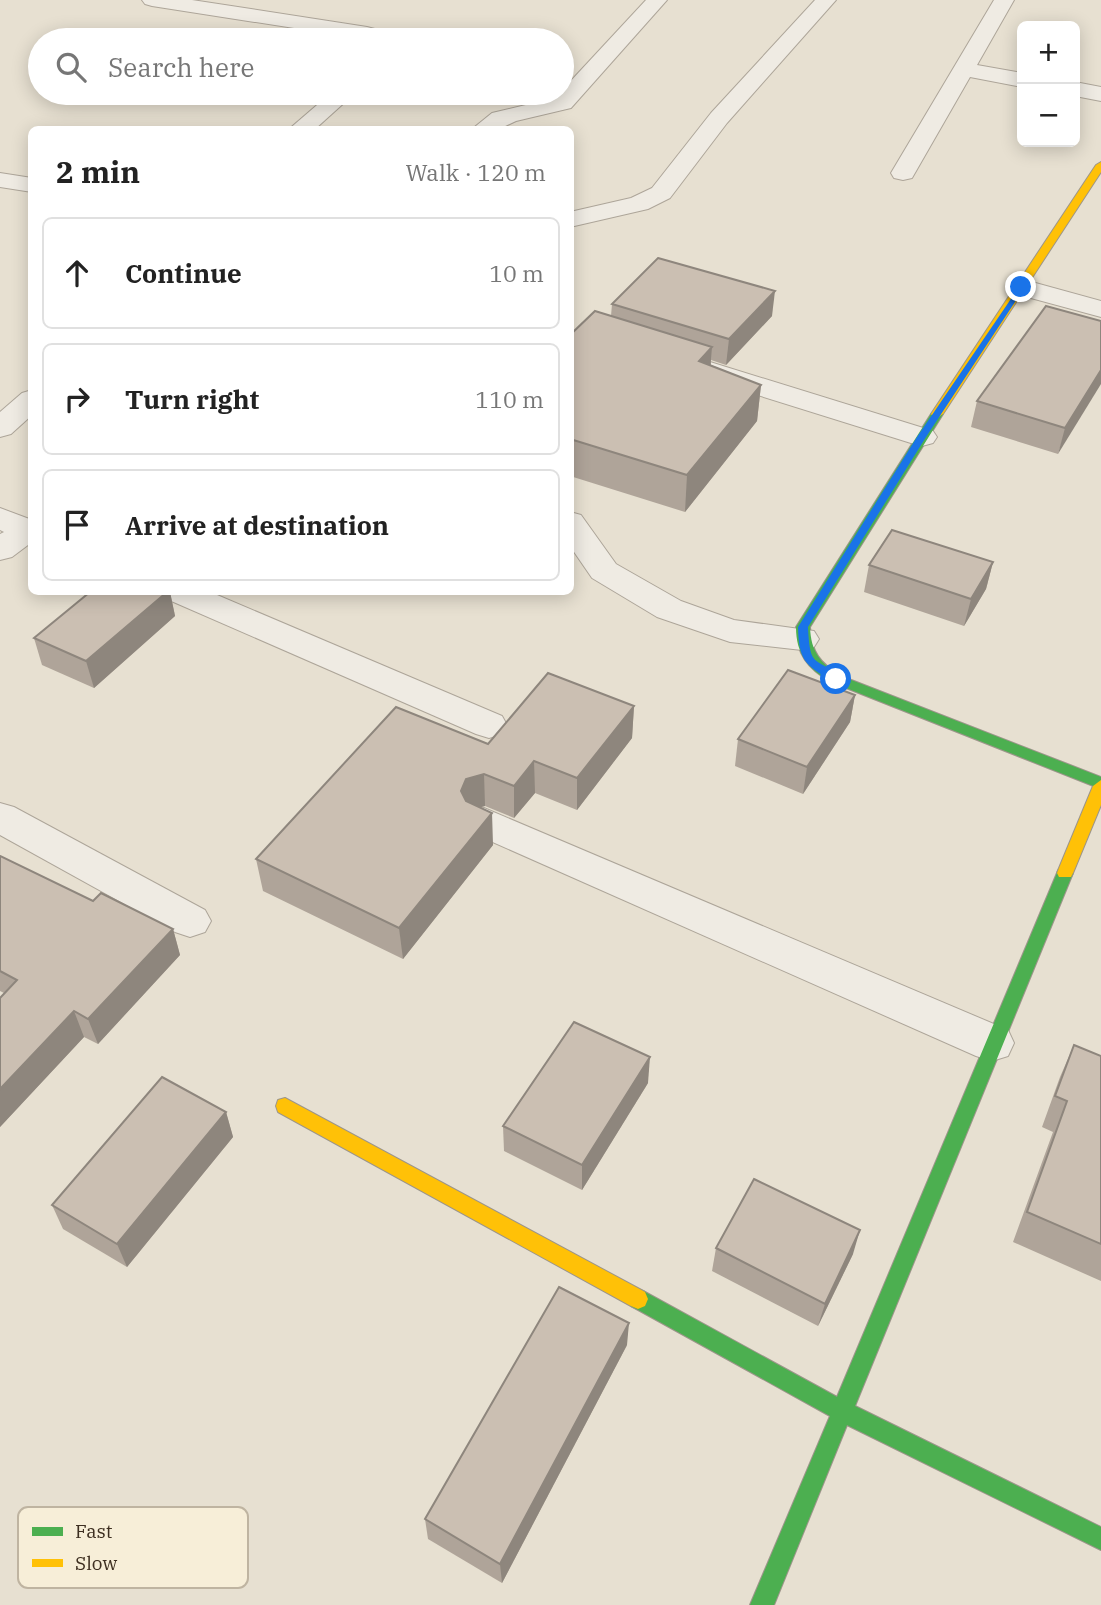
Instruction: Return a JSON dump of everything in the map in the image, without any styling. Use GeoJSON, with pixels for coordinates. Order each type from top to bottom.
{"type":"FeatureCollection","features":[{"type":"Feature","properties":{"kind":"street"},"geometry":{"type":"LineString","coordinates":[[152,0],[334,28]]}},
{"type":"Feature","properties":{"kind":"street"},"geometry":{"type":"LineString","coordinates":[[574,91],[657,0]]}},
{"type":"Feature","properties":{"kind":"street"},"geometry":{"type":"LineString","coordinates":[[574,219],[639,205],[662,193],[719,118],[826,0]]}},
{"type":"Feature","properties":{"kind":"street"},"geometry":{"type":"LineString","coordinates":[[903,173],[1004,0]]}},
{"type":"Feature","properties":{"kind":"street"},"geometry":{"type":"LineString","coordinates":[[964,69],[1017,79]]}},
{"type":"Feature","properties":{"kind":"street"},"geometry":{"type":"LineString","coordinates":[[1080,90],[1101,94]]}},
{"type":"Feature","properties":{"kind":"street"},"geometry":{"type":"LineString","coordinates":[[303,126],[327,105]]}},
{"type":"Feature","properties":{"kind":"street"},"geometry":{"type":"LineString","coordinates":[[488,126],[501,117],[550,109],[559,105]]}},
{"type":"Feature","properties":{"kind":"street"},"geometry":{"type":"LineString","coordinates":[[762,1605],[1101,784],[836,679],[816,667],[804,653],[803,627],[922,437],[1101,165]]}},
{"type":"Feature","properties":{"kind":"street"},"geometry":{"type":"LineString","coordinates":[[1,181],[28,184]]}},
{"type":"Feature","properties":{"kind":"street"},"geometry":{"type":"LineString","coordinates":[[1021,287],[1101,309]]}},
{"type":"Feature","properties":{"kind":"street"},"geometry":{"type":"LineString","coordinates":[[688,365],[922,437]]}},
{"type":"Feature","properties":{"kind":"street"},"geometry":{"type":"LineString","coordinates":[[0,428],[28,403]]}},
{"type":"Feature","properties":{"kind":"street"},"geometry":{"type":"LineString","coordinates":[[0,550],[19,526]]}},
{"type":"Feature","properties":{"kind":"street"},"geometry":{"type":"LineString","coordinates":[[574,528],[604,571],[669,609],[730,631],[802,639]]}},
{"type":"Feature","properties":{"kind":"street"},"geometry":{"type":"LineString","coordinates":[[188,595],[489,725]]}},
{"type":"Feature","properties":{"kind":"street"},"geometry":{"type":"LineString","coordinates":[[0,817],[190,920]]}},
{"type":"Feature","properties":{"kind":"street"},"geometry":{"type":"LineString","coordinates":[[484,822],[992,1043]]}},
{"type":"Feature","properties":{"kind":"street"},"geometry":{"type":"LineString","coordinates":[[285,1106],[842,1411],[1101,1539]]}},
{"type":"Feature","properties":{"kind":"building"},"geometry":{"type":"Polygon","coordinates":[[[658,258],[775,291],[729,339],[612,304],[658,258]]]}},
{"type":"Feature","properties":{"kind":"building"},"geometry":{"type":"Polygon","coordinates":[[[1046,306],[1101,321],[1101,370],[1065,428],[977,401],[1046,306]]]}},
{"type":"Feature","properties":{"kind":"building"},"geometry":{"type":"Polygon","coordinates":[[[595,311],[712,347],[699,361],[761,385],[687,475],[574,440],[574,331],[595,311]]]}},
{"type":"Feature","properties":{"kind":"building"},"geometry":{"type":"Polygon","coordinates":[[[892,530],[993,562],[971,599],[869,565],[892,530]]]}},
{"type":"Feature","properties":{"kind":"building"},"geometry":{"type":"Polygon","coordinates":[[[86,595],[163,595],[86,661],[34,638],[86,595]]]}},
{"type":"Feature","properties":{"kind":"building"},"geometry":{"type":"Polygon","coordinates":[[[788,670],[855,695],[807,767],[738,739],[788,670]]]}},
{"type":"Feature","properties":{"kind":"building"},"geometry":{"type":"Polygon","coordinates":[[[548,673],[634,706],[577,778],[534,761],[514,786],[484,774],[466,779],[461,791],[466,801],[492,813],[399,928],[256,859],[396,707],[488,744],[548,673]]]}},
{"type":"Feature","properties":{"kind":"building"},"geometry":{"type":"Polygon","coordinates":[[[0,856],[93,901],[101,893],[173,929],[88,1019],[74,1011],[0,1089],[0,998],[17,980],[0,971],[0,856]]]}},
{"type":"Feature","properties":{"kind":"building"},"geometry":{"type":"Polygon","coordinates":[[[574,1022],[650,1057],[582,1165],[503,1126],[574,1022]]]}},
{"type":"Feature","properties":{"kind":"building"},"geometry":{"type":"Polygon","coordinates":[[[1074,1045],[1101,1056],[1101,1244],[1027,1212],[1067,1101],[1055,1096],[1074,1045]]]}},
{"type":"Feature","properties":{"kind":"building"},"geometry":{"type":"Polygon","coordinates":[[[162,1077],[226,1112],[117,1244],[52,1205],[162,1077]]]}},
{"type":"Feature","properties":{"kind":"building"},"geometry":{"type":"Polygon","coordinates":[[[754,1179],[860,1230],[825,1304],[716,1248],[754,1179]]]}},
{"type":"Feature","properties":{"kind":"building"},"geometry":{"type":"Polygon","coordinates":[[[559,1287],[629,1323],[500,1564],[425,1519],[559,1287]]]}},
{"type":"Feature","properties":{"kind":"traffic: fast"},"geometry":{"type":"LineString","coordinates":[[937,414],[803,627],[804,645],[810,659],[836,679],[1101,783]]}},
{"type":"Feature","properties":{"kind":"traffic: fast"},"geometry":{"type":"LineString","coordinates":[[762,1605],[1065,873]]}},
{"type":"Feature","properties":{"kind":"traffic: fast"},"geometry":{"type":"LineString","coordinates":[[638,1299],[842,1411],[1101,1539]]}},
{"type":"Feature","properties":{"kind":"traffic: slow"},"geometry":{"type":"LineString","coordinates":[[937,414],[1101,165]]}},
{"type":"Feature","properties":{"kind":"traffic: slow"},"geometry":{"type":"LineString","coordinates":[[1065,873],[1101,786]]}},
{"type":"Feature","properties":{"kind":"traffic: slow"},"geometry":{"type":"LineString","coordinates":[[285,1106],[638,1299]]}},
{"type":"Feature","properties":{"kind":"route"},"geometry":{"type":"LineString","coordinates":[[836,679],[816,667],[804,653],[803,627],[922,437],[1021,287]]}}]}
